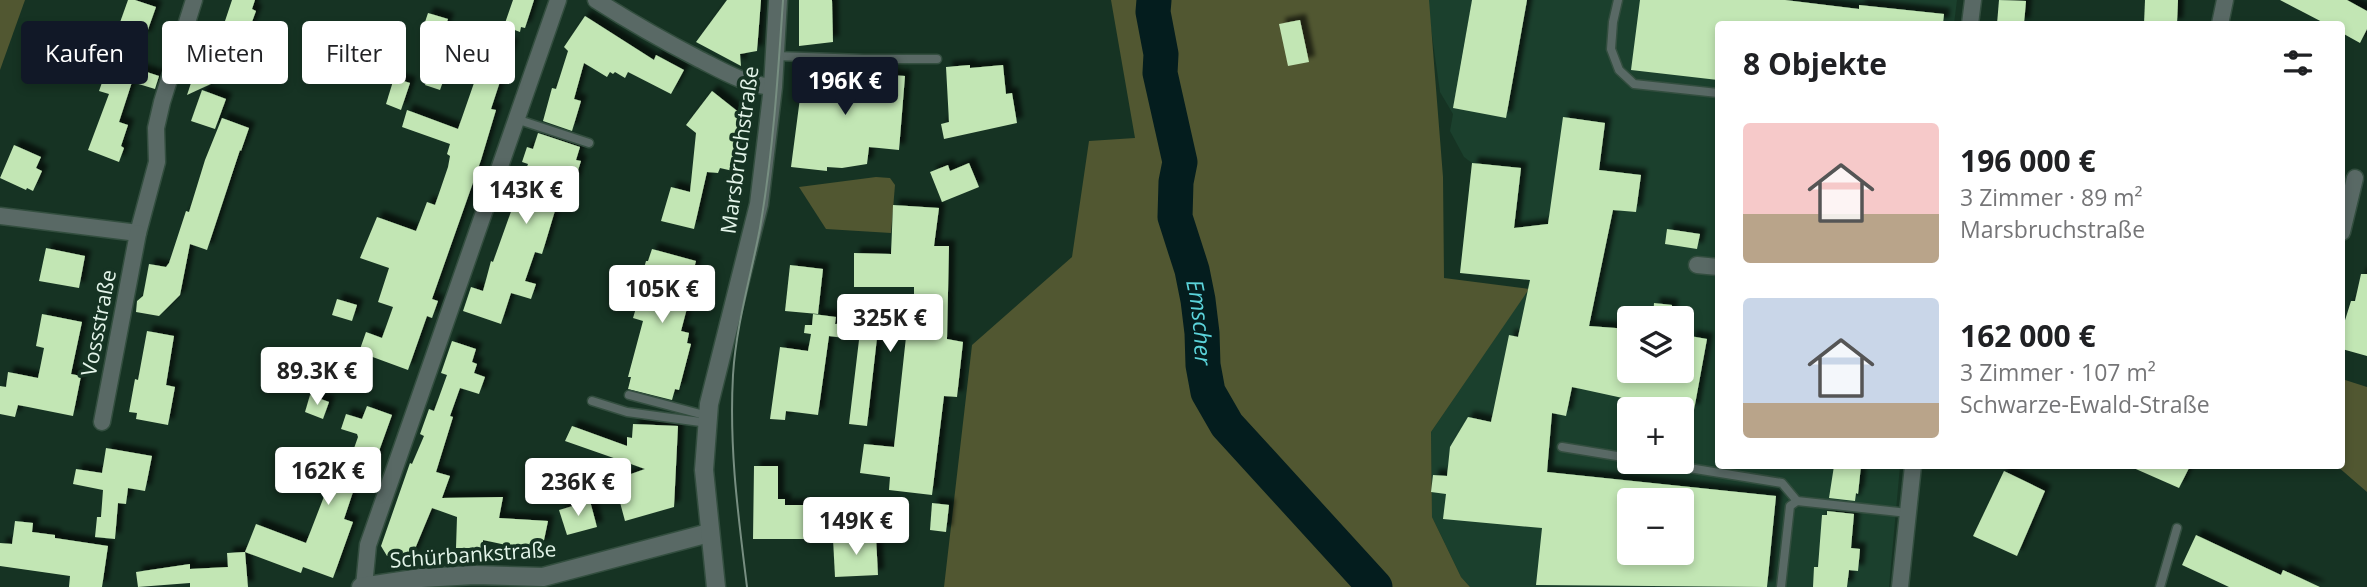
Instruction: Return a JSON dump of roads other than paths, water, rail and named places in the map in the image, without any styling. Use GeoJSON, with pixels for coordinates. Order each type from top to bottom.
{"type":"FeatureCollection","features":[{"type":"Feature","properties":{"kind":"street","name":"Vossstraße"},"geometry":{"type":"LineString","coordinates":[[102,422],[138,233],[157,162],[156,128],[194,0]]}},
{"type":"Feature","properties":{"kind":"street"},"geometry":{"type":"LineString","coordinates":[[363,587],[368,545],[558,0]]}},
{"type":"Feature","properties":{"kind":"street"},"geometry":{"type":"LineString","coordinates":[[596,0],[650,33],[717,68],[750,84],[773,88]]}},
{"type":"Feature","properties":{"kind":"street"},"geometry":{"type":"LineString","coordinates":[[1970,21],[1973,0]]}},
{"type":"Feature","properties":{"kind":"street"},"geometry":{"type":"LineString","coordinates":[[2221,21],[2225,0]]}},
{"type":"Feature","properties":{"kind":"street","name":"Marsbruchstraße"},"geometry":{"type":"LineString","coordinates":[[716,587],[704,470],[708,420],[720,356],[755,222],[763,178],[773,88],[778,2]]}},
{"type":"Feature","properties":{"kind":"street"},"geometry":{"type":"LineString","coordinates":[[2345,220],[2355,178]]}},
{"type":"Feature","properties":{"kind":"street"},"geometry":{"type":"LineString","coordinates":[[0,216],[138,233]]}},
{"type":"Feature","properties":{"kind":"street"},"geometry":{"type":"LineString","coordinates":[[1697,265],[1715,267]]}},
{"type":"Feature","properties":{"kind":"street"},"geometry":{"type":"LineString","coordinates":[[1900,587],[1913,469]]}},
{"type":"Feature","properties":{"kind":"street","name":"Schürbankstraße"},"geometry":{"type":"LineString","coordinates":[[363,587],[421,578],[462,576],[542,582],[709,533]]}},
{"type":"Feature","properties":{"kind":"lane"},"geometry":{"type":"LineString","coordinates":[[1618,0],[1611,49],[1619,70],[1634,84],[1715,93]]}},
{"type":"Feature","properties":{"kind":"lane"},"geometry":{"type":"LineString","coordinates":[[775,55],[937,59]]}},
{"type":"Feature","properties":{"kind":"lane"},"geometry":{"type":"LineString","coordinates":[[516,119],[589,143]]}},
{"type":"Feature","properties":{"kind":"lane"},"geometry":{"type":"LineString","coordinates":[[629,395],[708,420]]}},
{"type":"Feature","properties":{"kind":"lane"},"geometry":{"type":"LineString","coordinates":[[592,401],[627,412],[708,420]]}},
{"type":"Feature","properties":{"kind":"lane"},"geometry":{"type":"LineString","coordinates":[[1562,447],[1617,456]]}},
{"type":"Feature","properties":{"kind":"lane"},"geometry":{"type":"LineString","coordinates":[[1694,469],[1782,483],[1797,501]]}},
{"type":"Feature","properties":{"kind":"lane"},"geometry":{"type":"LineString","coordinates":[[1781,587],[1790,506],[1797,501],[1908,513]]}},
{"type":"Feature","properties":{"kind":"lane"},"geometry":{"type":"LineString","coordinates":[[2160,587],[2177,528]]}},
{"type":"Feature","properties":{"kind":"waterway","name":"Emscher"},"geometry":{"type":"LineString","coordinates":[[1154,0],[1153,12],[1161,54],[1160,73],[1180,162],[1176,182],[1175,217],[1192,270],[1198,300],[1208,392],[1227,425],[1375,587]]}},
{"type":"Feature","properties":{"kind":"tram line"},"geometry":{"type":"LineString","coordinates":[[747,587],[733,455],[733,375],[737,338],[760,228],[768,171],[783,0]]}}]}
